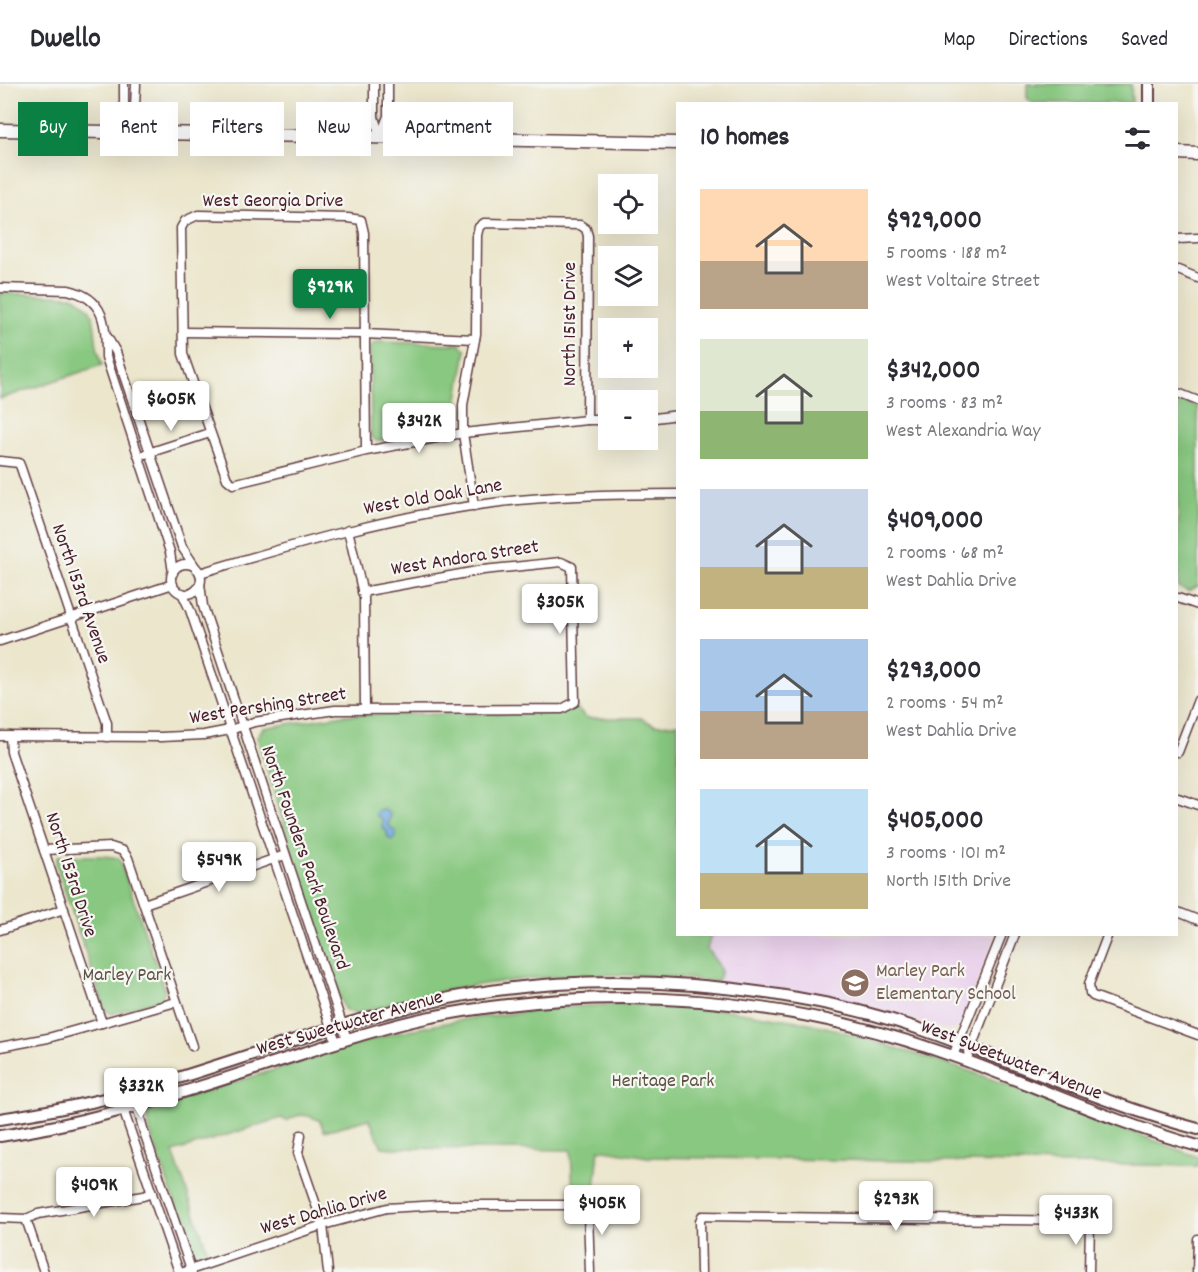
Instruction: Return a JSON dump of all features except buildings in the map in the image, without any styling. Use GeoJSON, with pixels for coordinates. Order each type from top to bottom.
{"type":"FeatureCollection","features":[{"type":"Feature","properties":{"kind":"main road"},"geometry":{"type":"LineString","coordinates":[[0,130],[100,132]]}},
{"type":"Feature","properties":{"kind":"main road"},"geometry":{"type":"LineString","coordinates":[[178,133],[676,143]]}},
{"type":"Feature","properties":{"kind":"main road"},"geometry":{"type":"LineString","coordinates":[[1178,153],[1198,154]]}},
{"type":"Feature","properties":{"kind":"street"},"geometry":{"type":"LineString","coordinates":[[124,84],[124,102]]}},
{"type":"Feature","properties":{"kind":"street"},"geometry":{"type":"LineString","coordinates":[[135,102],[136,84]]}},
{"type":"Feature","properties":{"kind":"street"},"geometry":{"type":"LineString","coordinates":[[374,84],[374,117],[380,138]]}},
{"type":"Feature","properties":{"kind":"street"},"geometry":{"type":"LineString","coordinates":[[380,138],[388,117],[388,84]]}},
{"type":"Feature","properties":{"kind":"street"},"geometry":{"type":"LineString","coordinates":[[1149,84],[1149,102]]}},
{"type":"Feature","properties":{"kind":"street","name":"West Georgia Drive"},"geometry":{"type":"LineString","coordinates":[[183,332],[181,228],[185,221],[198,215],[361,220],[364,233],[364,334]]}},
{"type":"Feature","properties":{"kind":"street","name":"North 151st Drive"},"geometry":{"type":"LineString","coordinates":[[476,339],[479,227],[484,223],[580,225],[586,229],[588,236],[587,420]]}},
{"type":"Feature","properties":{"kind":"street"},"geometry":{"type":"LineString","coordinates":[[1178,239],[1198,238]]}},
{"type":"Feature","properties":{"kind":"street"},"geometry":{"type":"LineString","coordinates":[[1178,270],[1198,278]]}},
{"type":"Feature","properties":{"kind":"street"},"geometry":{"type":"LineString","coordinates":[[0,288],[79,292],[91,299],[98,307],[106,335],[106,357],[170,552],[173,584],[182,593],[195,591],[200,584],[198,570],[182,548],[117,352],[106,335]]}},
{"type":"Feature","properties":{"kind":"street"},"geometry":{"type":"LineString","coordinates":[[474,506],[463,433],[463,405],[476,339],[364,334],[183,332],[183,354],[227,479],[233,484],[366,451],[463,433],[598,420]]}},
{"type":"Feature","properties":{"kind":"street"},"geometry":{"type":"LineString","coordinates":[[364,334],[366,451]]}},
{"type":"Feature","properties":{"kind":"street"},"geometry":{"type":"LineString","coordinates":[[1178,393],[1198,401]]}},
{"type":"Feature","properties":{"kind":"street"},"geometry":{"type":"LineString","coordinates":[[658,417],[676,415]]}},
{"type":"Feature","properties":{"kind":"street"},"geometry":{"type":"LineString","coordinates":[[139,456],[210,434]]}},
{"type":"Feature","properties":{"kind":"street","name":"North 153rd Avenue"},"geometry":{"type":"LineString","coordinates":[[0,461],[19,463],[107,723],[107,737]]}},
{"type":"Feature","properties":{"kind":"street","name":"West Old Oak Lane"},"geometry":{"type":"LineString","coordinates":[[198,570],[348,530],[474,506],[602,495],[676,494]]}},
{"type":"Feature","properties":{"kind":"street"},"geometry":{"type":"LineString","coordinates":[[348,530],[364,598],[365,710]]}},
{"type":"Feature","properties":{"kind":"street","name":"West Andora Street"},"geometry":{"type":"LineString","coordinates":[[362,592],[483,570],[561,562],[572,567],[575,702]]}},
{"type":"Feature","properties":{"kind":"street"},"geometry":{"type":"LineString","coordinates":[[173,573],[183,564],[198,570]]}},
{"type":"Feature","properties":{"kind":"street"},"geometry":{"type":"LineString","coordinates":[[0,641],[173,584]]}},
{"type":"Feature","properties":{"kind":"street","name":"North Founders Park Boulevard"},"geometry":{"type":"LineString","coordinates":[[200,584],[201,601],[285,855],[341,1041]]}},
{"type":"Feature","properties":{"kind":"street","name":"North Founders Park Boulevard"},"geometry":{"type":"LineString","coordinates":[[182,593],[190,610],[273,858],[337,1026]]}},
{"type":"Feature","properties":{"kind":"street"},"geometry":{"type":"LineString","coordinates":[[1178,598],[1198,604]]}},
{"type":"Feature","properties":{"kind":"street"},"geometry":{"type":"LineString","coordinates":[[1178,752],[1198,699]]}},
{"type":"Feature","properties":{"kind":"street","name":"West Pershing Street"},"geometry":{"type":"LineString","coordinates":[[0,736],[204,735],[254,722],[318,712],[562,709],[575,702]]}},
{"type":"Feature","properties":{"kind":"street","name":"North 153rd Drive"},"geometry":{"type":"LineString","coordinates":[[10,736],[11,752],[102,1023]]}},
{"type":"Feature","properties":{"kind":"street"},"geometry":{"type":"LineString","coordinates":[[1178,798],[1198,805]]}},
{"type":"Feature","properties":{"kind":"street"},"geometry":{"type":"LineString","coordinates":[[44,850],[111,848],[123,851],[128,858],[192,1046]]}},
{"type":"Feature","properties":{"kind":"street"},"geometry":{"type":"LineString","coordinates":[[144,904],[285,855]]}},
{"type":"Feature","properties":{"kind":"street"},"geometry":{"type":"LineString","coordinates":[[0,930],[63,909]]}},
{"type":"Feature","properties":{"kind":"street"},"geometry":{"type":"LineString","coordinates":[[1178,912],[1198,920]]}},
{"type":"Feature","properties":{"kind":"street"},"geometry":{"type":"LineString","coordinates":[[953,1056],[1001,936]]}},
{"type":"Feature","properties":{"kind":"street"},"geometry":{"type":"LineString","coordinates":[[966,1061],[1015,936]]}},
{"type":"Feature","properties":{"kind":"street"},"geometry":{"type":"LineString","coordinates":[[1107,936],[1089,984],[1090,993],[1198,1035]]}},
{"type":"Feature","properties":{"kind":"street","name":"West Sweetwater Avenue"},"geometry":{"type":"LineString","coordinates":[[0,1119],[133,1092],[337,1026],[427,1002],[510,989],[589,982],[669,983],[739,989],[833,1005],[907,1024],[1102,1099],[1198,1129]]}},
{"type":"Feature","properties":{"kind":"street","name":"West Sweetwater Avenue"},"geometry":{"type":"LineString","coordinates":[[0,1136],[124,1110],[341,1041],[426,1018],[509,1005],[592,998],[668,998],[750,1006],[878,1032],[953,1056],[1153,1133],[1198,1146]]}},
{"type":"Feature","properties":{"kind":"street"},"geometry":{"type":"LineString","coordinates":[[0,1047],[48,1038],[177,1002]]}},
{"type":"Feature","properties":{"kind":"street"},"geometry":{"type":"LineString","coordinates":[[133,1092],[189,1271]]}},
{"type":"Feature","properties":{"kind":"street"},"geometry":{"type":"LineString","coordinates":[[120,1095],[179,1272]]}},
{"type":"Feature","properties":{"kind":"street"},"geometry":{"type":"LineString","coordinates":[[302,1135],[298,1154],[323,1225],[328,1272]]}},
{"type":"Feature","properties":{"kind":"street"},"geometry":{"type":"LineString","coordinates":[[0,1218],[27,1219],[38,1214],[152,1193]]}},
{"type":"Feature","properties":{"kind":"street","name":"West Dahlia Drive"},"geometry":{"type":"LineString","coordinates":[[189,1271],[323,1225],[387,1208],[440,1205],[576,1205],[585,1208],[588,1213],[590,1272]]}},
{"type":"Feature","properties":{"kind":"street"},"geometry":{"type":"LineString","coordinates":[[701,1272],[700,1221],[702,1215],[1090,1221],[1089,1272]]}},
{"type":"Feature","properties":{"kind":"street"},"geometry":{"type":"LineString","coordinates":[[27,1219],[44,1272]]}},
{"type":"Feature","properties":{"kind":"street"},"geometry":{"type":"LineString","coordinates":[[1197,1272],[1198,1239]]}},
{"type":"Feature","properties":{"kind":"shaded area","name":"Marley Park Elementary School"},"geometry":{"type":"Polygon","coordinates":[[[710,936],[996,936],[961,1023],[956,1029],[948,1031],[877,1009],[809,993],[717,982],[721,972],[707,949],[710,936]]]}},
{"type":"Feature","properties":{"kind":"green space"},"geometry":{"type":"Polygon","coordinates":[[[1027,84],[1131,84],[1132,102],[1031,102],[1027,98],[1027,84]]]}},
{"type":"Feature","properties":{"kind":"green space"},"geometry":{"type":"Polygon","coordinates":[[[0,293],[73,296],[81,301],[91,311],[93,317],[102,365],[0,399],[0,293]]]}},
{"type":"Feature","properties":{"kind":"green space"},"geometry":{"type":"Polygon","coordinates":[[[376,342],[459,344],[466,350],[456,423],[448,428],[376,441],[371,436],[370,348],[376,342]]]}},
{"type":"Feature","properties":{"kind":"green space"},"geometry":{"type":"Polygon","coordinates":[[[1178,399],[1198,407],[1198,586],[1188,591],[1178,587],[1178,399]]]}},
{"type":"Feature","properties":{"kind":"green space"},"geometry":{"type":"Polygon","coordinates":[[[576,708],[586,718],[641,718],[654,725],[676,724],[676,936],[711,936],[707,949],[721,972],[717,982],[614,975],[545,977],[444,991],[355,1014],[344,1009],[321,945],[257,737],[263,728],[344,715],[562,713],[576,708]]]}},
{"type":"Feature","properties":{"kind":"green space","name":"Marley Park"},"geometry":{"type":"Polygon","coordinates":[[[58,856],[119,858],[165,990],[161,999],[112,1014],[105,1010],[56,864],[58,856]]]}},
{"type":"Feature","properties":{"kind":"green space","name":"Heritage Park"},"geometry":{"type":"Polygon","coordinates":[[[626,1004],[728,1010],[838,1030],[975,1073],[1198,1157],[1198,1166],[648,1157],[599,1149],[594,1198],[573,1195],[571,1150],[382,1147],[369,1119],[324,1131],[320,1121],[307,1116],[299,1116],[287,1121],[281,1118],[173,1152],[208,1252],[193,1255],[149,1128],[147,1115],[151,1108],[393,1033],[472,1018],[569,1007],[626,1004]]]}},
{"type":"Feature","properties":{"kind":"water"},"geometry":{"type":"Polygon","coordinates":[[[378,810],[385,810],[391,815],[388,825],[396,832],[394,839],[391,840],[387,836],[387,831],[382,828],[383,820],[376,815],[378,810]]]}},
{"type":"Feature","properties":{"kind":"place","name":"Marley Park Elementary School"},"geometry":{"type":"Point","coordinates":[855,983]}}]}
